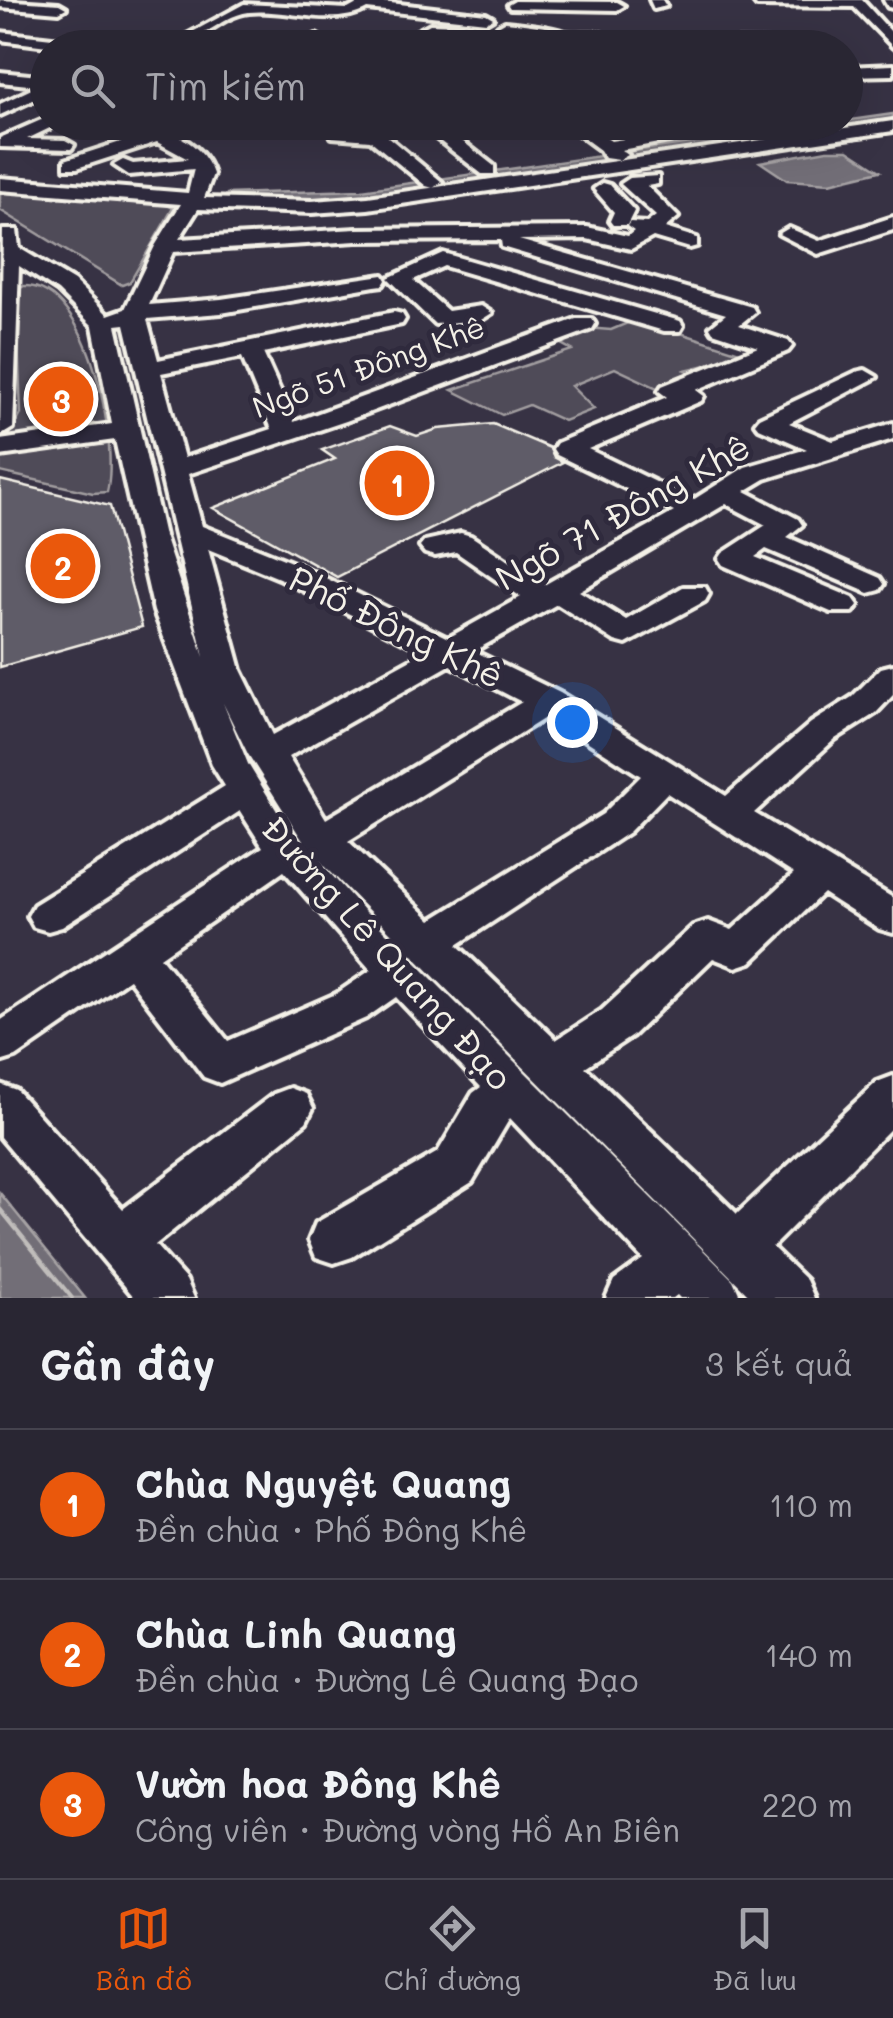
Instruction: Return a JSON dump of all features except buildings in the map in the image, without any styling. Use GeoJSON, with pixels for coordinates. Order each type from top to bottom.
{"type":"FeatureCollection","features":[{"type":"Feature","properties":{"kind":"street"},"geometry":{"type":"LineString","coordinates":[[428,0],[457,2]]}},
{"type":"Feature","properties":{"kind":"street"},"geometry":{"type":"LineString","coordinates":[[756,1],[891,1]]}},
{"type":"Feature","properties":{"kind":"street"},"geometry":{"type":"LineString","coordinates":[[756,1],[768,17]]}},
{"type":"Feature","properties":{"kind":"street"},"geometry":{"type":"LineString","coordinates":[[857,1],[893,42]]}},
{"type":"Feature","properties":{"kind":"street"},"geometry":{"type":"LineString","coordinates":[[0,3],[62,3]]}},
{"type":"Feature","properties":{"kind":"street"},"geometry":{"type":"LineString","coordinates":[[325,30],[345,13],[369,3],[542,30]]}},
{"type":"Feature","properties":{"kind":"street"},"geometry":{"type":"LineString","coordinates":[[425,30],[616,4],[619,28],[612,30]]}},
{"type":"Feature","properties":{"kind":"street"},"geometry":{"type":"LineString","coordinates":[[203,30],[244,8],[345,13]]}},
{"type":"Feature","properties":{"kind":"street"},"geometry":{"type":"LineString","coordinates":[[0,33],[18,22]]}},
{"type":"Feature","properties":{"kind":"street"},"geometry":{"type":"LineString","coordinates":[[82,30],[86,28]]}},
{"type":"Feature","properties":{"kind":"street"},"geometry":{"type":"LineString","coordinates":[[0,33],[30,37]]}},
{"type":"Feature","properties":{"kind":"street"},"geometry":{"type":"LineString","coordinates":[[863,74],[888,76]]}},
{"type":"Feature","properties":{"kind":"street"},"geometry":{"type":"LineString","coordinates":[[0,77],[30,81]]}},
{"type":"Feature","properties":{"kind":"street"},"geometry":{"type":"LineString","coordinates":[[0,110],[30,94]]}},
{"type":"Feature","properties":{"kind":"street"},"geometry":{"type":"LineString","coordinates":[[863,120],[893,116]]}},
{"type":"Feature","properties":{"kind":"street"},"geometry":{"type":"LineString","coordinates":[[863,130],[893,126]]}},
{"type":"Feature","properties":{"kind":"street"},"geometry":{"type":"LineString","coordinates":[[30,131],[4,143],[68,155],[137,140]]}},
{"type":"Feature","properties":{"kind":"street"},"geometry":{"type":"LineString","coordinates":[[114,308],[164,246],[204,174],[200,162],[186,148],[170,140]]}},
{"type":"Feature","properties":{"kind":"street"},"geometry":{"type":"LineString","coordinates":[[382,140],[430,180],[519,168]]}},
{"type":"Feature","properties":{"kind":"street"},"geometry":{"type":"LineString","coordinates":[[450,140],[488,170]]}},
{"type":"Feature","properties":{"kind":"street"},"geometry":{"type":"LineString","coordinates":[[597,140],[614,151],[702,140]]}},
{"type":"Feature","properties":{"kind":"street"},"geometry":{"type":"LineString","coordinates":[[194,198],[316,192],[430,180],[576,161],[652,140]]}},
{"type":"Feature","properties":{"kind":"street"},"geometry":{"type":"LineString","coordinates":[[0,184],[312,207],[368,203],[798,140]]}},
{"type":"Feature","properties":{"kind":"street"},"geometry":{"type":"LineString","coordinates":[[123,165],[129,170],[200,162]]}},
{"type":"Feature","properties":{"kind":"street"},"geometry":{"type":"LineString","coordinates":[[164,246],[357,235],[586,233],[630,243],[668,217],[644,192],[630,184],[651,180]]}},
{"type":"Feature","properties":{"kind":"street"},"geometry":{"type":"LineString","coordinates":[[603,189],[624,211],[620,221]]}},
{"type":"Feature","properties":{"kind":"street"},"geometry":{"type":"LineString","coordinates":[[498,234],[501,217],[620,221],[690,242]]}},
{"type":"Feature","properties":{"kind":"street"},"geometry":{"type":"LineString","coordinates":[[824,223],[789,234],[818,248],[893,223]]}},
{"type":"Feature","properties":{"kind":"street"},"geometry":{"type":"LineString","coordinates":[[498,234],[514,246],[744,312],[721,327],[780,346],[671,391],[692,396],[566,449],[788,526],[763,537],[734,559],[842,605]]}},
{"type":"Feature","properties":{"kind":"street"},"geometry":{"type":"LineString","coordinates":[[432,237],[443,259]]}},
{"type":"Feature","properties":{"kind":"street"},"geometry":{"type":"LineString","coordinates":[[4,239],[66,286],[114,308],[221,306],[375,280]]}},
{"type":"Feature","properties":{"kind":"street"},"geometry":{"type":"LineString","coordinates":[[0,428],[9,300],[4,239]]}},
{"type":"Feature","properties":{"kind":"street"},"geometry":{"type":"LineString","coordinates":[[481,313],[443,319],[399,278],[443,259],[672,326]]}},
{"type":"Feature","properties":{"kind":"street"},"geometry":{"type":"LineString","coordinates":[[114,308],[148,369],[190,531],[149,536]]}},
{"type":"Feature","properties":{"kind":"street","name":"Đường Lê Quang Đạo"},"geometry":{"type":"LineString","coordinates":[[114,308],[128,430],[149,536],[194,678],[230,765],[256,772]]}},
{"type":"Feature","properties":{"kind":"street"},"geometry":{"type":"LineString","coordinates":[[148,369],[394,319]]}},
{"type":"Feature","properties":{"kind":"street","name":"Ngõ 51 Đông Khê"},"geometry":{"type":"LineString","coordinates":[[174,470],[584,324]]}},
{"type":"Feature","properties":{"kind":"street"},"geometry":{"type":"LineString","coordinates":[[250,350],[286,432]]}},
{"type":"Feature","properties":{"kind":"street"},"geometry":{"type":"LineString","coordinates":[[834,450],[768,422],[865,377]]}},
{"type":"Feature","properties":{"kind":"street"},"geometry":{"type":"LineString","coordinates":[[0,448],[128,430]]}},
{"type":"Feature","properties":{"kind":"street","name":"Ngõ 71 Đông Khê"},"geometry":{"type":"LineString","coordinates":[[48,916],[256,772],[450,650],[551,595],[755,473],[889,436]]}},
{"type":"Feature","properties":{"kind":"street"},"geometry":{"type":"LineString","coordinates":[[664,478],[710,501]]}},
{"type":"Feature","properties":{"kind":"street","name":"Đường Lê Quang Đạo"},"geometry":{"type":"LineString","coordinates":[[190,531],[224,670],[256,772],[305,845],[532,1078],[736,1248],[788,1298]]}},
{"type":"Feature","properties":{"kind":"street","name":"Phố Đông Khê"},"geometry":{"type":"LineString","coordinates":[[190,531],[290,572],[548,701],[893,918]]}},
{"type":"Feature","properties":{"kind":"street"},"geometry":{"type":"LineString","coordinates":[[763,537],[869,584]]}},
{"type":"Feature","properties":{"kind":"street"},"geometry":{"type":"LineString","coordinates":[[434,547],[462,542],[626,634],[694,594]]}},
{"type":"Feature","properties":{"kind":"street"},"geometry":{"type":"LineString","coordinates":[[207,602],[222,582],[238,573],[290,572]]}},
{"type":"Feature","properties":{"kind":"street"},"geometry":{"type":"LineString","coordinates":[[729,814],[823,732],[879,713],[893,676]]}},
{"type":"Feature","properties":{"kind":"street"},"geometry":{"type":"LineString","coordinates":[[0,1044],[305,845],[548,701]]}},
{"type":"Feature","properties":{"kind":"street"},"geometry":{"type":"LineString","coordinates":[[133,954],[220,1064],[352,1006],[413,958],[616,822],[664,774]]}},
{"type":"Feature","properties":{"kind":"street"},"geometry":{"type":"LineString","coordinates":[[334,1240],[455,1168],[488,1108],[617,1023],[708,936],[736,952],[819,874]]}},
{"type":"Feature","properties":{"kind":"street","name":"Đường Lê Quang Đạo"},"geometry":{"type":"LineString","coordinates":[[532,1078],[697,1280]]}},
{"type":"Feature","properties":{"kind":"street"},"geometry":{"type":"LineString","coordinates":[[736,1248],[893,1096]]}},
{"type":"Feature","properties":{"kind":"street"},"geometry":{"type":"LineString","coordinates":[[0,1104],[168,1298]]}},
{"type":"Feature","properties":{"kind":"street"},"geometry":{"type":"LineString","coordinates":[[121,1241],[290,1108]]}},
{"type":"Feature","properties":{"kind":"street"},"geometry":{"type":"LineString","coordinates":[[632,1298],[697,1280]]}},
{"type":"Feature","properties":{"kind":"shaded area"},"geometry":{"type":"Polygon","coordinates":[[[0,188],[165,204],[173,208],[130,282],[122,285],[0,210],[0,188]]]}},
{"type":"Feature","properties":{"kind":"shaded area"},"geometry":{"type":"Polygon","coordinates":[[[24,286],[47,292],[66,310],[82,337],[103,405],[110,469],[107,492],[93,493],[0,472],[0,453],[21,414],[16,291],[24,286]]]}},
{"type":"Feature","properties":{"kind":"shaded area"},"geometry":{"type":"Polygon","coordinates":[[[637,319],[749,355],[685,370],[705,381],[659,389],[615,368],[571,386],[594,409],[564,421],[529,405],[502,415],[452,390],[572,350],[552,339],[586,328],[611,330],[637,319]]]}},
{"type":"Feature","properties":{"kind":"water"},"geometry":{"type":"Polygon","coordinates":[[[893,114],[893,124],[863,128],[863,118],[893,114]]]}},
{"type":"Feature","properties":{"kind":"water"},"geometry":{"type":"Polygon","coordinates":[[[711,140],[782,140],[354,202],[223,201],[227,194],[362,190],[711,140]]]}},
{"type":"Feature","properties":{"kind":"water"},"geometry":{"type":"Polygon","coordinates":[[[848,150],[880,171],[830,183],[787,180],[760,162],[848,150]]]}},
{"type":"Feature","properties":{"kind":"water"},"geometry":{"type":"Polygon","coordinates":[[[0,1193],[85,1298],[0,1298],[0,1193]]]}},
{"type":"Feature","properties":{"kind":"place","name":"Vườn hoa Đông Khê"},"geometry":{"type":"Point","coordinates":[61,399]}},
{"type":"Feature","properties":{"kind":"place","name":"Chùa Nguyệt Quang"},"geometry":{"type":"Point","coordinates":[397,483]}},
{"type":"Feature","properties":{"kind":"place","name":"Chùa Linh Quang"},"geometry":{"type":"Point","coordinates":[63,566]}}]}
